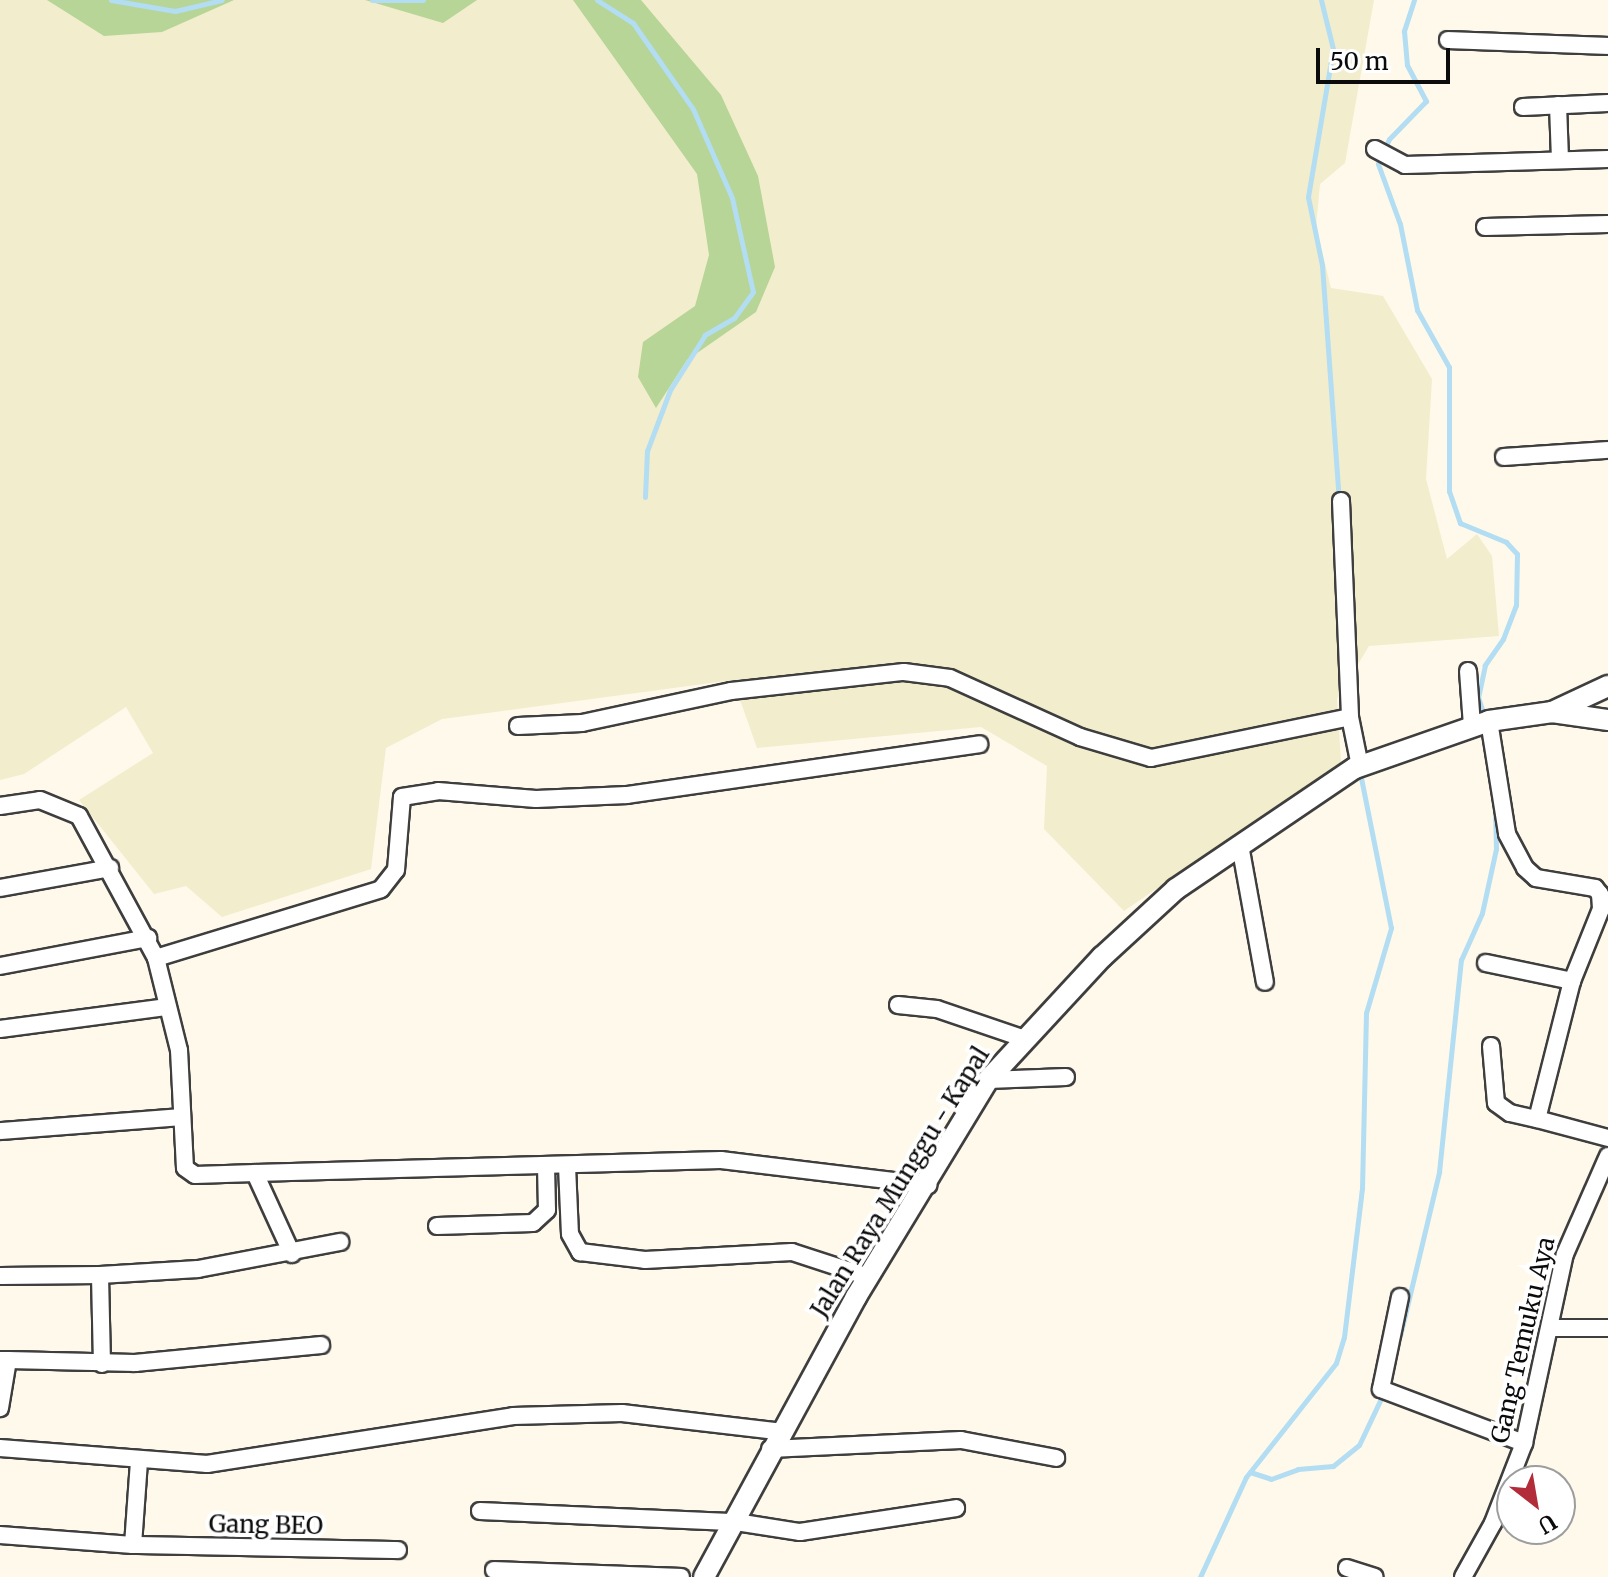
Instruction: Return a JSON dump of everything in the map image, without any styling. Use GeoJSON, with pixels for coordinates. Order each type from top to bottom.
{"type":"FeatureCollection","features":[{"type":"Feature","properties":{"kind":"street"},"geometry":{"type":"LineString","coordinates":[[1448,40],[1608,46]]}},
{"type":"Feature","properties":{"kind":"street"},"geometry":{"type":"LineString","coordinates":[[1523,107],[1608,103]]}},
{"type":"Feature","properties":{"kind":"street"},"geometry":{"type":"LineString","coordinates":[[1558,105],[1560,160]]}},
{"type":"Feature","properties":{"kind":"street"},"geometry":{"type":"LineString","coordinates":[[1375,149],[1405,165],[1608,159]]}},
{"type":"Feature","properties":{"kind":"street"},"geometry":{"type":"LineString","coordinates":[[1485,227],[1608,224]]}},
{"type":"Feature","properties":{"kind":"street"},"geometry":{"type":"LineString","coordinates":[[1504,457],[1608,450]]}},
{"type":"Feature","properties":{"kind":"street"},"geometry":{"type":"LineString","coordinates":[[1341,501],[1350,717],[1358,767]]}},
{"type":"Feature","properties":{"kind":"street"},"geometry":{"type":"LineString","coordinates":[[1468,671],[1507,834],[1515,852],[1536,878],[1595,888],[1605,910],[1572,981],[1537,1119]]}},
{"type":"Feature","properties":{"kind":"street"},"geometry":{"type":"LineString","coordinates":[[518,726],[582,723],[731,691],[904,672],[950,678],[1080,737],[1151,758],[1350,717]]}},
{"type":"Feature","properties":{"kind":"street","name":"Jalan Raya Munggu - Kapal"},"geometry":{"type":"LineString","coordinates":[[704,1577],[736,1522],[770,1449],[783,1432],[869,1277],[928,1185],[988,1080],[1022,1038],[1176,889],[1335,778],[1481,724],[1552,712],[1608,686]]}},
{"type":"Feature","properties":{"kind":"street","name":"Jalan Raya Munggu - Kapal"},"geometry":{"type":"LineString","coordinates":[[1552,712],[1608,720]]}},
{"type":"Feature","properties":{"kind":"street"},"geometry":{"type":"LineString","coordinates":[[156,958],[381,889],[396,870],[402,797],[438,791],[536,799],[627,795],[979,744]]}},
{"type":"Feature","properties":{"kind":"street"},"geometry":{"type":"LineString","coordinates":[[0,806],[40,800],[64,807],[79,816],[148,938],[179,1050],[182,1160],[190,1173],[546,1167],[721,1160],[928,1185]]}},
{"type":"Feature","properties":{"kind":"street"},"geometry":{"type":"LineString","coordinates":[[1240,845],[1265,982]]}},
{"type":"Feature","properties":{"kind":"street"},"geometry":{"type":"LineString","coordinates":[[0,888],[110,868]]}},
{"type":"Feature","properties":{"kind":"street"},"geometry":{"type":"LineString","coordinates":[[0,966],[148,938]]}},
{"type":"Feature","properties":{"kind":"street"},"geometry":{"type":"LineString","coordinates":[[1486,963],[1572,981]]}},
{"type":"Feature","properties":{"kind":"street"},"geometry":{"type":"LineString","coordinates":[[898,1005],[937,1009],[1022,1038]]}},
{"type":"Feature","properties":{"kind":"street"},"geometry":{"type":"LineString","coordinates":[[0,1029],[168,1007]]}},
{"type":"Feature","properties":{"kind":"street"},"geometry":{"type":"LineString","coordinates":[[1491,1046],[1496,1103],[1510,1113],[1608,1138]]}},
{"type":"Feature","properties":{"kind":"street"},"geometry":{"type":"LineString","coordinates":[[988,1080],[1066,1077]]}},
{"type":"Feature","properties":{"kind":"street"},"geometry":{"type":"LineString","coordinates":[[0,1131],[180,1117]]}},
{"type":"Feature","properties":{"kind":"street","name":"Gang Temuku Aya"},"geometry":{"type":"LineString","coordinates":[[1463,1577],[1493,1523],[1524,1443],[1565,1254],[1608,1156]]}},
{"type":"Feature","properties":{"kind":"street"},"geometry":{"type":"LineString","coordinates":[[567,1166],[570,1234],[580,1252],[645,1260],[792,1252],[869,1277]]}},
{"type":"Feature","properties":{"kind":"street"},"geometry":{"type":"LineString","coordinates":[[437,1226],[533,1223],[547,1210],[546,1167]]}},
{"type":"Feature","properties":{"kind":"street"},"geometry":{"type":"LineString","coordinates":[[255,1173],[292,1254]]}},
{"type":"Feature","properties":{"kind":"street"},"geometry":{"type":"LineString","coordinates":[[0,1276],[100,1275],[198,1269],[292,1254],[340,1242]]}},
{"type":"Feature","properties":{"kind":"street"},"geometry":{"type":"LineString","coordinates":[[100,1275],[102,1364]]}},
{"type":"Feature","properties":{"kind":"street"},"geometry":{"type":"LineString","coordinates":[[1400,1297],[1387,1392],[1524,1443]]}},
{"type":"Feature","properties":{"kind":"street"},"geometry":{"type":"LineString","coordinates":[[1550,1328],[1608,1328]]}},
{"type":"Feature","properties":{"kind":"street"},"geometry":{"type":"LineString","coordinates":[[0,1408],[4,1360],[102,1364],[321,1345]]}},
{"type":"Feature","properties":{"kind":"street"},"geometry":{"type":"LineString","coordinates":[[0,1448],[207,1464],[513,1416],[622,1413],[783,1432]]}},
{"type":"Feature","properties":{"kind":"street"},"geometry":{"type":"LineString","coordinates":[[770,1449],[961,1440],[1056,1458]]}},
{"type":"Feature","properties":{"kind":"street"},"geometry":{"type":"LineString","coordinates":[[133,1545],[139,1461]]}},
{"type":"Feature","properties":{"kind":"street"},"geometry":{"type":"LineString","coordinates":[[480,1511],[736,1522],[800,1532],[956,1508]]}},
{"type":"Feature","properties":{"kind":"street","name":"Gang BEO"},"geometry":{"type":"LineString","coordinates":[[0,1535],[133,1545],[398,1550]]}},
{"type":"Feature","properties":{"kind":"street"},"geometry":{"type":"LineString","coordinates":[[1347,1568],[1375,1577]]}},
{"type":"Feature","properties":{"kind":"street"},"geometry":{"type":"LineString","coordinates":[[494,1570],[681,1577]]}},
{"type":"Feature","properties":{"kind":"shaded area"},"geometry":{"type":"Polygon","coordinates":[[[0,0],[1374,0],[1345,163],[1320,184],[1316,227],[1331,288],[1383,296],[1432,379],[1426,479],[1447,559],[1477,534],[1492,556],[1499,636],[1369,646],[1337,699],[1341,762],[1124,911],[1044,829],[1047,766],[981,727],[757,748],[733,680],[442,719],[386,748],[371,869],[222,917],[186,886],[154,894],[79,800],[153,753],[126,707],[24,774],[0,780],[0,0]]]}},
{"type":"Feature","properties":{"kind":"green space"},"geometry":{"type":"Polygon","coordinates":[[[47,0],[234,0],[162,32],[104,36],[47,0]]]}},
{"type":"Feature","properties":{"kind":"green space"},"geometry":{"type":"Polygon","coordinates":[[[365,0],[477,0],[443,23],[365,0]]]}},
{"type":"Feature","properties":{"kind":"green space"},"geometry":{"type":"Polygon","coordinates":[[[573,0],[641,0],[721,95],[758,176],[775,267],[756,312],[687,360],[656,408],[638,377],[643,342],[695,306],[709,255],[697,174],[573,0]]]}},
{"type":"Feature","properties":{"kind":"waterway"},"geometry":{"type":"LineString","coordinates":[[111,0],[175,11],[222,0]]}},
{"type":"Feature","properties":{"kind":"waterway"},"geometry":{"type":"LineString","coordinates":[[372,0],[423,0]]}},
{"type":"Feature","properties":{"kind":"waterway"},"geometry":{"type":"LineString","coordinates":[[597,0],[633,23],[693,109],[732,198],[753,292],[734,318],[705,335],[670,390],[647,451],[645,497]]}},
{"type":"Feature","properties":{"kind":"waterway"},"geometry":{"type":"LineString","coordinates":[[1321,0],[1333,49],[1308,197],[1322,265],[1339,500]]}},
{"type":"Feature","properties":{"kind":"waterway"},"geometry":{"type":"LineString","coordinates":[[1414,0],[1404,31],[1407,65],[1426,101],[1389,139],[1378,164],[1400,224],[1417,310],[1449,367],[1449,491],[1460,523],[1506,542],[1517,554],[1516,605],[1503,639],[1485,665],[1478,697],[1485,718]]}},
{"type":"Feature","properties":{"kind":"waterway"},"geometry":{"type":"LineString","coordinates":[[1200,1577],[1246,1477],[1336,1363],[1344,1337],[1362,1189],[1366,1013],[1391,928],[1360,773]]}},
{"type":"Feature","properties":{"kind":"waterway"},"geometry":{"type":"LineString","coordinates":[[1400,1336],[1439,1172],[1461,960],[1482,913],[1496,849],[1495,806]]}},
{"type":"Feature","properties":{"kind":"waterway"},"geometry":{"type":"LineString","coordinates":[[1250,1472],[1271,1479],[1298,1469],[1333,1466],[1359,1445],[1384,1392]]}}]}
